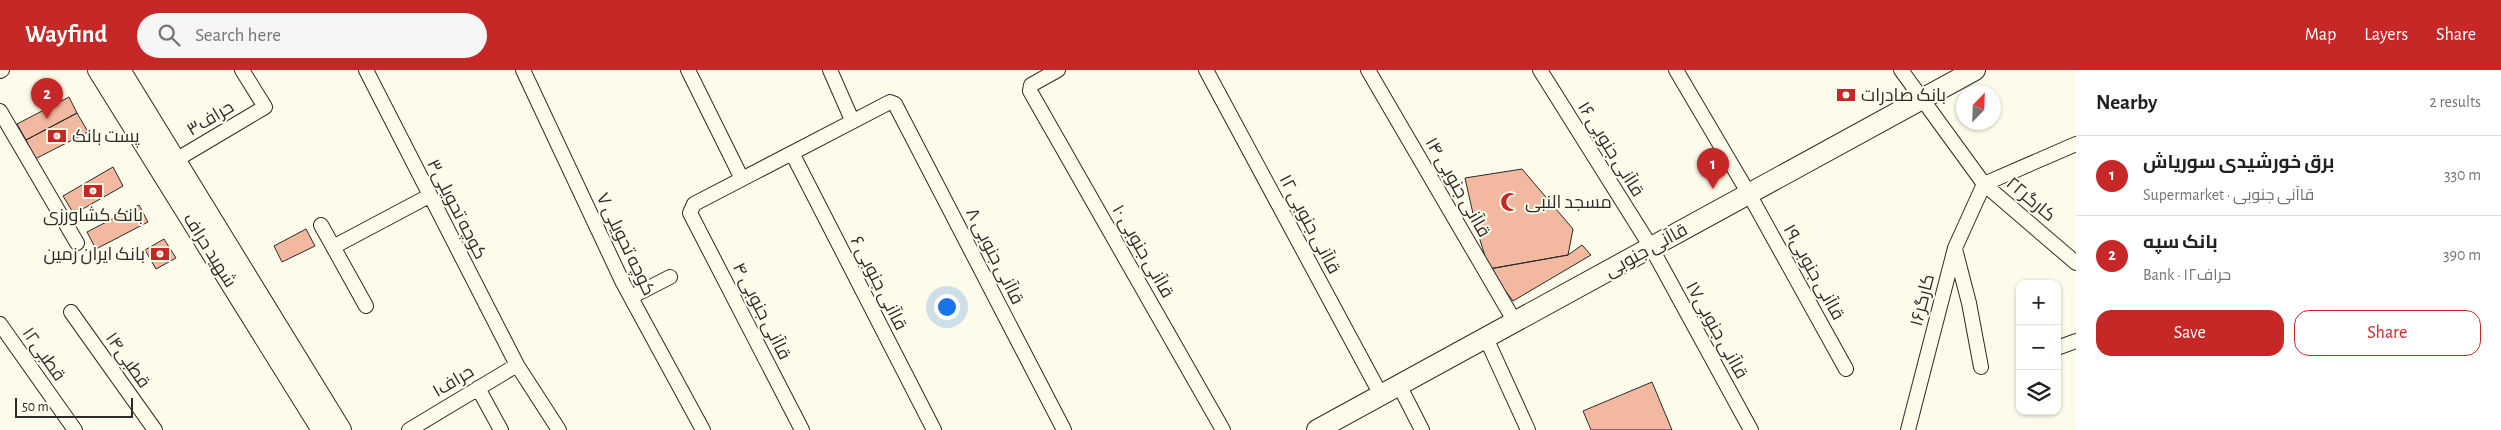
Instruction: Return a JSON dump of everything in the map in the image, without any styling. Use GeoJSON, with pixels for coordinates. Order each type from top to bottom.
{"type":"FeatureCollection","features":[{"type":"Feature","properties":{"kind":"main road","name":"شهید حراف"},"geometry":{"type":"LineString","coordinates":[[98,70],[322,430]]}},
{"type":"Feature","properties":{"kind":"main road"},"geometry":{"type":"LineString","coordinates":[[120,70],[174,161],[341,430]]}},
{"type":"Feature","properties":{"kind":"main road","name":"قاآنی جنوبی"},"geometry":{"type":"LineString","coordinates":[[1318,430],[1975,70]]}},
{"type":"Feature","properties":{"kind":"street","name":"۳حراف"},"geometry":{"type":"LineString","coordinates":[[174,161],[265,107],[242,70]]}},
{"type":"Feature","properties":{"kind":"street","name":"کوچه تحویلی۳"},"geometry":{"type":"LineString","coordinates":[[366,70],[517,365],[559,430]]}},
{"type":"Feature","properties":{"kind":"street","name":"کوچه تحویلی ۷"},"geometry":{"type":"LineString","coordinates":[[523,70],[631,297],[703,430]]}},
{"type":"Feature","properties":{"kind":"street"},"geometry":{"type":"LineString","coordinates":[[688,70],[742,179],[852,120],[830,70]]}},
{"type":"Feature","properties":{"kind":"street","name":"قاآنی جنوبی ۱۰"},"geometry":{"type":"LineString","coordinates":[[1058,70],[1031,84],[1030,91],[1223,430]]}},
{"type":"Feature","properties":{"kind":"street","name":"قاآنی جنوبی ۱۲"},"geometry":{"type":"LineString","coordinates":[[1206,70],[1381,395]]}},
{"type":"Feature","properties":{"kind":"street","name":"قاآنی جنوبی ۱۴"},"geometry":{"type":"LineString","coordinates":[[1368,70],[1515,322]]}},
{"type":"Feature","properties":{"kind":"street","name":"قاآنی جنوبی ۱۶"},"geometry":{"type":"LineString","coordinates":[[1540,70],[1651,248]]}},
{"type":"Feature","properties":{"kind":"street","name":"قاآنی جنوبی۱۹"},"geometry":{"type":"LineString","coordinates":[[1676,70],[1750,194],[1846,369]]}},
{"type":"Feature","properties":{"kind":"street","name":"۲۲کارگر"},"geometry":{"type":"LineString","coordinates":[[1901,70],[1984,184],[2076,262]]}},
{"type":"Feature","properties":{"kind":"street","name":"قاآنی جنوبی ۸"},"geometry":{"type":"LineString","coordinates":[[852,120],[890,102],[895,104],[1064,430]]}},
{"type":"Feature","properties":{"kind":"street"},"geometry":{"type":"LineString","coordinates":[[0,112],[77,243]]}},
{"type":"Feature","properties":{"kind":"street"},"geometry":{"type":"LineString","coordinates":[[1984,184],[2076,144]]}},
{"type":"Feature","properties":{"kind":"street","name":"قاآنی جنوبی ۶"},"geometry":{"type":"LineString","coordinates":[[792,153],[934,430]]}},
{"type":"Feature","properties":{"kind":"street","name":"قاآنی جنوبی ۴"},"geometry":{"type":"LineString","coordinates":[[742,179],[694,204],[690,208],[690,213],[802,430]]}},
{"type":"Feature","properties":{"kind":"street","name":"کارگر۱۶"},"geometry":{"type":"LineString","coordinates":[[1908,430],[1955,248],[1984,184]]}},
{"type":"Feature","properties":{"kind":"street"},"geometry":{"type":"LineString","coordinates":[[333,246],[429,196]]}},
{"type":"Feature","properties":{"kind":"street"},"geometry":{"type":"LineString","coordinates":[[322,225],[366,306]]}},
{"type":"Feature","properties":{"kind":"street","name":"قاآنی جنوبی۱۷"},"geometry":{"type":"LineString","coordinates":[[1651,248],[1751,430]]}},
{"type":"Feature","properties":{"kind":"street"},"geometry":{"type":"LineString","coordinates":[[1955,248],[1969,303],[1981,367]]}},
{"type":"Feature","properties":{"kind":"street"},"geometry":{"type":"LineString","coordinates":[[631,297],[670,277]]}},
{"type":"Feature","properties":{"kind":"street","name":"قطبی۱۴"},"geometry":{"type":"LineString","coordinates":[[71,312],[154,430]]}},
{"type":"Feature","properties":{"kind":"street","name":"قطبی۱۲"},"geometry":{"type":"LineString","coordinates":[[0,324],[75,430]]}},
{"type":"Feature","properties":{"kind":"street"},"geometry":{"type":"LineString","coordinates":[[1486,338],[1528,430]]}},
{"type":"Feature","properties":{"kind":"street"},"geometry":{"type":"LineString","coordinates":[[2061,347],[2076,341]]}},
{"type":"Feature","properties":{"kind":"street","name":"حراف۱"},"geometry":{"type":"LineString","coordinates":[[409,430],[517,365]]}},
{"type":"Feature","properties":{"kind":"street"},"geometry":{"type":"LineString","coordinates":[[1399,385],[1422,430]]}},
{"type":"Feature","properties":{"kind":"street"},"geometry":{"type":"LineString","coordinates":[[478,388],[501,430]]}},
{"type":"Feature","properties":{"kind":"building"},"geometry":{"type":"Polygon","coordinates":[[[69,97],[77,113],[26,140],[17,124],[69,97]]]}},
{"type":"Feature","properties":{"kind":"building","name":"پست بانک"},"geometry":{"type":"Polygon","coordinates":[[[77,113],[88,132],[35,159],[26,140],[77,113]]]}},
{"type":"Feature","properties":{"kind":"building","name":"بانک کشاورزی"},"geometry":{"type":"Polygon","coordinates":[[[113,167],[123,186],[74,214],[63,196],[113,167]]]}},
{"type":"Feature","properties":{"kind":"building","name":"مسجد النبی"},"geometry":{"type":"Polygon","coordinates":[[[1522,169],[1573,229],[1568,255],[1489,269],[1476,227],[1465,178],[1522,169]]]}},
{"type":"Feature","properties":{"kind":"building"},"geometry":{"type":"Polygon","coordinates":[[[139,205],[148,222],[96,249],[87,232],[139,205]]]}},
{"type":"Feature","properties":{"kind":"building"},"geometry":{"type":"Polygon","coordinates":[[[306,229],[315,246],[282,262],[274,246],[306,229]]]}},
{"type":"Feature","properties":{"kind":"building","name":"بانک ایران زمین"},"geometry":{"type":"Polygon","coordinates":[[[164,239],[176,258],[156,269],[145,250],[164,239]]]}},
{"type":"Feature","properties":{"kind":"building"},"geometry":{"type":"Polygon","coordinates":[[[1582,245],[1591,255],[1513,301],[1489,269],[1568,255],[1582,245]]]}},
{"type":"Feature","properties":{"kind":"building"},"geometry":{"type":"Polygon","coordinates":[[[1652,382],[1672,430],[1591,430],[1583,411],[1652,382]]]}},
{"type":"Feature","properties":{"kind":"place","name":"بانک صادرات"},"geometry":{"type":"Point","coordinates":[1846,95]}},
{"type":"Feature","properties":{"kind":"place","name":"بانک سپه"},"geometry":{"type":"Point","coordinates":[47,119]}},
{"type":"Feature","properties":{"kind":"place","name":"پست بانک"},"geometry":{"type":"Point","coordinates":[57,136]}},
{"type":"Feature","properties":{"kind":"place","name":"برق خورشیدی سوریاش"},"geometry":{"type":"Point","coordinates":[1713,189]}},
{"type":"Feature","properties":{"kind":"place","name":"بانک کشاورزی"},"geometry":{"type":"Point","coordinates":[93,191]}},
{"type":"Feature","properties":{"kind":"place","name":"مسجد النبی"},"geometry":{"type":"Point","coordinates":[1510,202]}},
{"type":"Feature","properties":{"kind":"place","name":"بانک ایران زمین"},"geometry":{"type":"Point","coordinates":[160,254]}}]}
